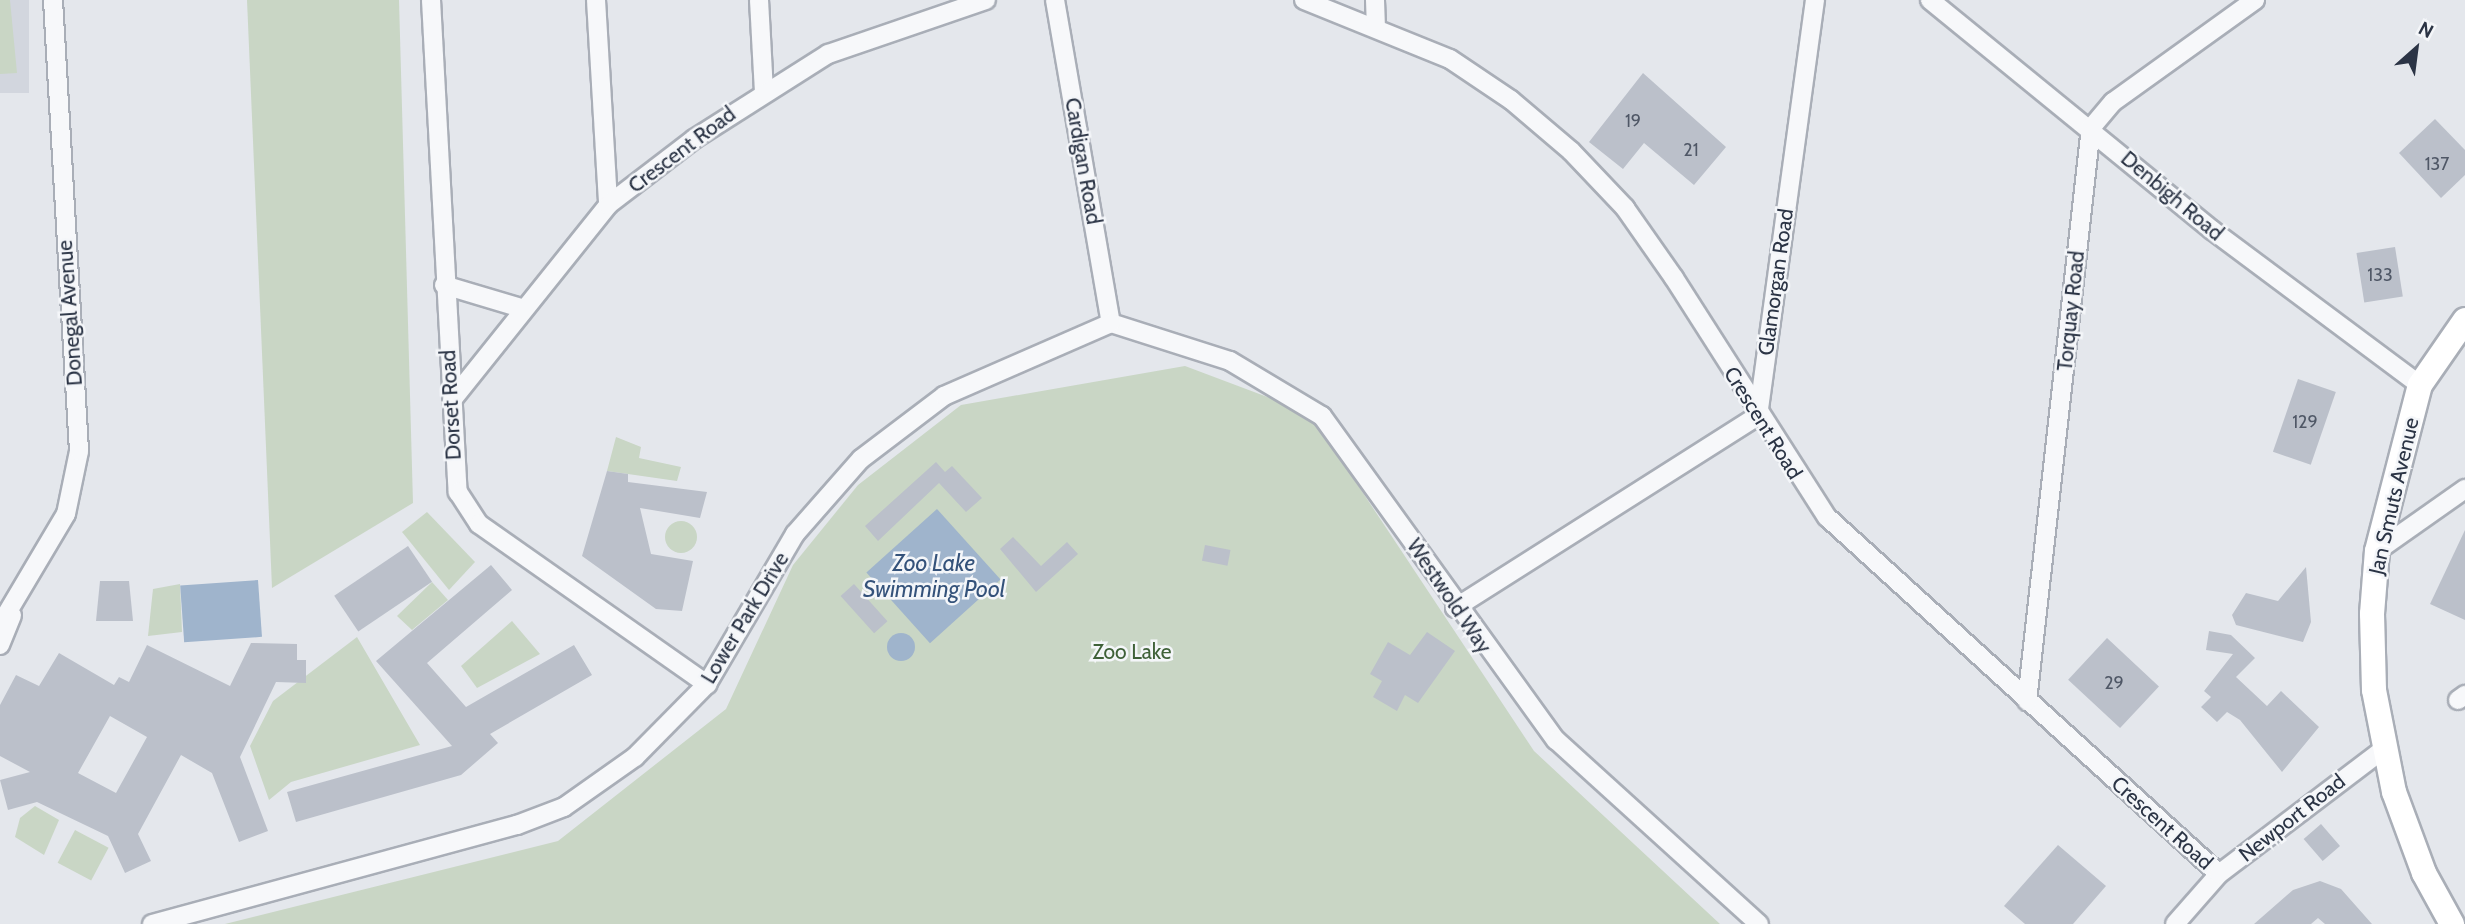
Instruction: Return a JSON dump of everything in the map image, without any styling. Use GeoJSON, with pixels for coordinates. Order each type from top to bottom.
{"type":"FeatureCollection","features":[{"type":"Feature","properties":{"kind":"main road","name":"Jan Smuts Avenue"},"geometry":{"type":"LineString","coordinates":[[2452,924],[2403,823],[2385,748],[2372,658],[2376,551],[2420,385],[2465,320]]}},
{"type":"Feature","properties":{"kind":"street","name":"Donegal Avenue"},"geometry":{"type":"LineString","coordinates":[[2,633],[66,514],[79,451],[53,0]]}},
{"type":"Feature","properties":{"kind":"street","name":"Dorset Road"},"geometry":{"type":"LineString","coordinates":[[432,0],[455,476],[470,515],[707,684]]}},
{"type":"Feature","properties":{"kind":"street"},"geometry":{"type":"LineString","coordinates":[[596,0],[608,205]]}},
{"type":"Feature","properties":{"kind":"street"},"geometry":{"type":"LineString","coordinates":[[760,0],[764,91]]}},
{"type":"Feature","properties":{"kind":"street","name":"Crescent Road"},"geometry":{"type":"LineString","coordinates":[[452,400],[521,308],[608,205],[764,91],[861,40],[986,0]]}},
{"type":"Feature","properties":{"kind":"street","name":"Cardigan Road"},"geometry":{"type":"LineString","coordinates":[[1055,0],[1111,323]]}},
{"type":"Feature","properties":{"kind":"street","name":"Crescent Road"},"geometry":{"type":"LineString","coordinates":[[1304,0],[1376,26],[1450,59],[1511,100],[1571,151],[1632,218],[1758,416],[1827,517],[2219,874]]}},
{"type":"Feature","properties":{"kind":"street"},"geometry":{"type":"LineString","coordinates":[[1375,0],[1376,26]]}},
{"type":"Feature","properties":{"kind":"street","name":"Glamorgan Road"},"geometry":{"type":"LineString","coordinates":[[1758,416],[1815,0]]}},
{"type":"Feature","properties":{"kind":"street","name":"Denbigh Road"},"geometry":{"type":"LineString","coordinates":[[1930,0],[2091,128],[2212,230],[2420,385]]}},
{"type":"Feature","properties":{"kind":"street"},"geometry":{"type":"LineString","coordinates":[[2091,128],[2112,102],[2255,0]]}},
{"type":"Feature","properties":{"kind":"street","name":"Torquay Road"},"geometry":{"type":"LineString","coordinates":[[2027,701],[2091,128]]}},
{"type":"Feature","properties":{"kind":"street"},"geometry":{"type":"LineString","coordinates":[[444,285],[521,308]]}},
{"type":"Feature","properties":{"kind":"street","name":"Westwold Way"},"geometry":{"type":"LineString","coordinates":[[1111,323],[1230,361],[1322,416],[1381,490],[1455,608],[1556,740],[1759,924]]}},
{"type":"Feature","properties":{"kind":"street","name":"Lower Park Drive"},"geometry":{"type":"LineString","coordinates":[[152,924],[539,819],[635,757],[707,684],[795,534],[861,458],[944,396],[1111,323]]}},
{"type":"Feature","properties":{"kind":"street"},"geometry":{"type":"LineString","coordinates":[[1455,608],[1758,416]]}},
{"type":"Feature","properties":{"kind":"street"},"geometry":{"type":"LineString","coordinates":[[2376,551],[2465,489]]}},
{"type":"Feature","properties":{"kind":"street","name":"Newport Road"},"geometry":{"type":"LineString","coordinates":[[2175,924],[2219,874],[2385,748]]}},
{"type":"Feature","properties":{"kind":"shaded area"},"geometry":{"type":"Polygon","coordinates":[[[0,0],[29,0],[29,93],[0,93],[0,0]]]}},
{"type":"Feature","properties":{"kind":"green space"},"geometry":{"type":"Polygon","coordinates":[[[0,0],[10,0],[17,73],[0,74],[0,0]]]}},
{"type":"Feature","properties":{"kind":"green space"},"geometry":{"type":"Polygon","coordinates":[[[247,0],[399,0],[413,503],[272,588],[247,0]]]}},
{"type":"Feature","properties":{"kind":"green space","name":"Zoo Lake"},"geometry":{"type":"Polygon","coordinates":[[[1185,366],[1310,413],[1534,751],[1720,924],[225,924],[558,841],[726,709],[793,565],[858,485],[961,405],[1185,366]]]}},
{"type":"Feature","properties":{"kind":"green space"},"geometry":{"type":"Polygon","coordinates":[[[616,437],[641,447],[639,458],[681,467],[677,481],[607,471],[616,437]]]}},
{"type":"Feature","properties":{"kind":"green space"},"geometry":{"type":"Polygon","coordinates":[[[427,512],[475,562],[449,590],[402,532],[427,512]]]}},
{"type":"Feature","properties":{"kind":"green space"},"geometry":{"type":"Polygon","coordinates":[[[681,521],[693,525],[697,537],[693,549],[681,553],[669,549],[665,537],[669,525],[681,521]]]}},
{"type":"Feature","properties":{"kind":"green space"},"geometry":{"type":"Polygon","coordinates":[[[432,582],[448,600],[412,630],[397,616],[432,582]]]}},
{"type":"Feature","properties":{"kind":"green space"},"geometry":{"type":"Polygon","coordinates":[[[180,584],[182,632],[148,636],[153,589],[180,584]]]}},
{"type":"Feature","properties":{"kind":"green space"},"geometry":{"type":"Polygon","coordinates":[[[512,621],[540,654],[477,688],[461,666],[512,621]]]}},
{"type":"Feature","properties":{"kind":"green space"},"geometry":{"type":"Polygon","coordinates":[[[357,637],[420,745],[291,782],[269,800],[250,746],[273,701],[357,637]]]}},
{"type":"Feature","properties":{"kind":"green space"},"geometry":{"type":"Polygon","coordinates":[[[35,806],[59,820],[44,855],[15,837],[20,818],[35,806]]]}},
{"type":"Feature","properties":{"kind":"green space"},"geometry":{"type":"Polygon","coordinates":[[[75,830],[109,848],[91,881],[58,863],[75,830]]]}},
{"type":"Feature","properties":{"kind":"water","name":"Zoo Lake Swimming Pool"},"geometry":{"type":"Polygon","coordinates":[[[937,509],[1001,580],[930,643],[866,573],[937,509]]]}},
{"type":"Feature","properties":{"kind":"water"},"geometry":{"type":"Polygon","coordinates":[[[258,580],[262,637],[184,642],[180,585],[258,580]]]}},
{"type":"Feature","properties":{"kind":"water"},"geometry":{"type":"Polygon","coordinates":[[[901,633],[911,637],[915,647],[911,657],[901,661],[891,657],[887,647],[891,637],[901,633]]]}},
{"type":"Feature","properties":{"kind":"building"},"geometry":{"type":"Polygon","coordinates":[[[1643,73],[1726,147],[1694,185],[1644,143],[1623,169],[1589,142],[1643,73]]]}},
{"type":"Feature","properties":{"kind":"building"},"geometry":{"type":"Polygon","coordinates":[[[2435,119],[2465,150],[2465,175],[2441,198],[2399,153],[2435,119]]]}},
{"type":"Feature","properties":{"kind":"building"},"geometry":{"type":"Polygon","coordinates":[[[2395,247],[2403,296],[2364,302],[2356,253],[2395,247]]]}},
{"type":"Feature","properties":{"kind":"building"},"geometry":{"type":"Polygon","coordinates":[[[2298,379],[2336,392],[2311,465],[2273,452],[2298,379]]]}},
{"type":"Feature","properties":{"kind":"building"},"geometry":{"type":"Polygon","coordinates":[[[936,462],[945,472],[952,466],[982,498],[966,512],[939,483],[878,541],[865,526],[936,462]]]}},
{"type":"Feature","properties":{"kind":"building"},"geometry":{"type":"Polygon","coordinates":[[[607,471],[628,474],[628,482],[707,492],[700,518],[640,508],[651,554],[693,561],[682,611],[656,609],[582,556],[607,471]]]}},
{"type":"Feature","properties":{"kind":"building"},"geometry":{"type":"Polygon","coordinates":[[[2465,530],[2465,620],[2430,604],[2465,530]]]}},
{"type":"Feature","properties":{"kind":"building"},"geometry":{"type":"Polygon","coordinates":[[[1013,537],[1041,566],[1067,542],[1078,554],[1036,592],[1000,549],[1013,537]]]}},
{"type":"Feature","properties":{"kind":"building"},"geometry":{"type":"Polygon","coordinates":[[[1205,545],[1231,550],[1227,566],[1202,561],[1205,545]]]}},
{"type":"Feature","properties":{"kind":"building"},"geometry":{"type":"Polygon","coordinates":[[[408,546],[432,582],[358,631],[334,596],[408,546]]]}},
{"type":"Feature","properties":{"kind":"building"},"geometry":{"type":"Polygon","coordinates":[[[491,565],[512,590],[427,663],[466,707],[574,645],[592,675],[490,734],[498,743],[461,775],[296,822],[287,792],[452,746],[376,661],[491,565]]]}},
{"type":"Feature","properties":{"kind":"building"},"geometry":{"type":"Polygon","coordinates":[[[2306,567],[2311,622],[2303,642],[2236,625],[2232,615],[2246,593],[2278,601],[2306,567]]]}},
{"type":"Feature","properties":{"kind":"building"},"geometry":{"type":"Polygon","coordinates":[[[100,581],[129,581],[133,621],[96,621],[100,581]]]}},
{"type":"Feature","properties":{"kind":"building"},"geometry":{"type":"Polygon","coordinates":[[[854,584],[887,621],[874,633],[841,596],[854,584]]]}},
{"type":"Feature","properties":{"kind":"building"},"geometry":{"type":"Polygon","coordinates":[[[2209,631],[2231,635],[2255,658],[2236,677],[2267,706],[2281,691],[2319,727],[2282,772],[2240,720],[2227,712],[2217,722],[2201,707],[2211,697],[2204,691],[2233,654],[2206,650],[2209,631]]]}},
{"type":"Feature","properties":{"kind":"building"},"geometry":{"type":"Polygon","coordinates":[[[1427,632],[1455,651],[1418,703],[1405,695],[1397,711],[1373,697],[1382,681],[1370,674],[1388,642],[1410,655],[1427,632]]]}},
{"type":"Feature","properties":{"kind":"building"},"geometry":{"type":"Polygon","coordinates":[[[2107,638],[2159,686],[2120,728],[2068,680],[2107,638]]]}},
{"type":"Feature","properties":{"kind":"building"},"geometry":{"type":"Polygon","coordinates":[[[251,643],[297,644],[297,660],[306,660],[306,683],[276,682],[240,757],[268,831],[239,842],[212,773],[181,755],[138,834],[151,861],[125,873],[108,836],[37,802],[8,810],[0,780],[30,772],[0,756],[0,705],[16,675],[39,686],[59,653],[114,685],[119,677],[129,682],[147,645],[230,686],[251,643]],[[110,716],[78,773],[116,793],[147,737],[110,716]]]}},
{"type":"Feature","properties":{"kind":"building"},"geometry":{"type":"Polygon","coordinates":[[[2321,824],[2340,846],[2323,861],[2304,839],[2321,824]]]}},
{"type":"Feature","properties":{"kind":"building"},"geometry":{"type":"Polygon","coordinates":[[[2058,845],[2106,886],[2073,924],[2025,924],[2004,906],[2058,845]]]}},
{"type":"Feature","properties":{"kind":"building"},"geometry":{"type":"Polygon","coordinates":[[[2320,881],[2341,889],[2372,924],[2325,924],[2318,918],[2311,924],[2254,924],[2293,890],[2320,881]]]}}]}
